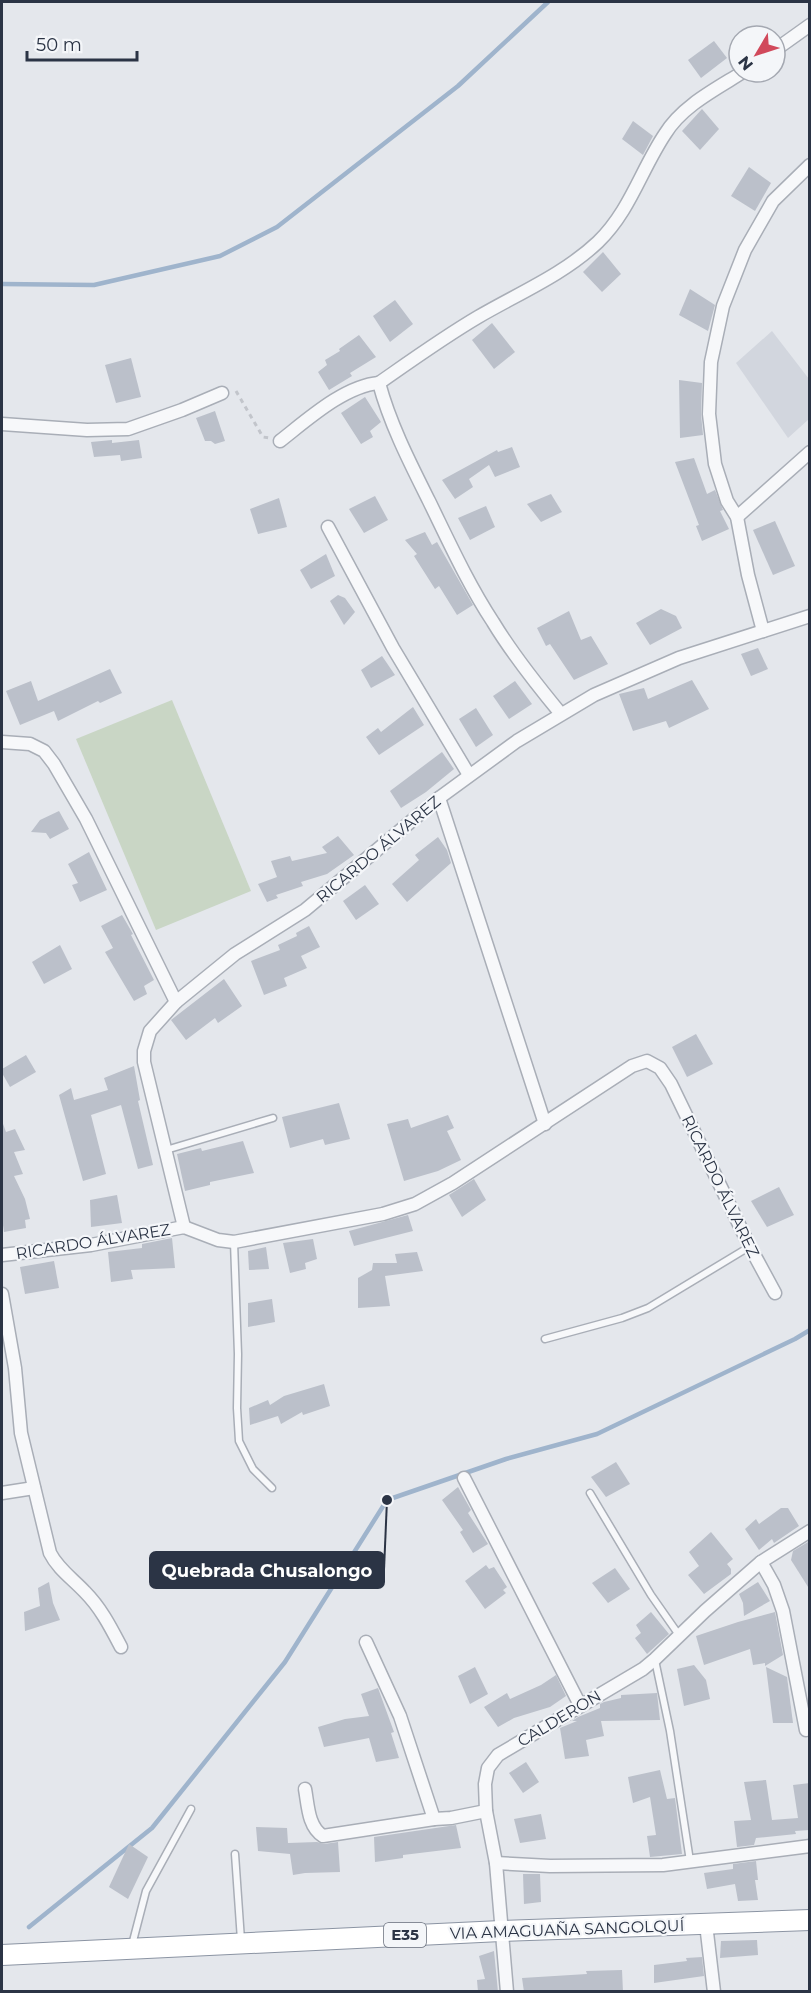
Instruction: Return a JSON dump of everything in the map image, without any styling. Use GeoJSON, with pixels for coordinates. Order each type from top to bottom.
{"type":"FeatureCollection","features":[{"type":"Feature","properties":{"kind":"highway","name":"VIA AMAGUAÑA SANGOLQUÍ"},"geometry":{"type":"LineString","coordinates":[[2,1955],[501,1931],[810,1920]]}},
{"type":"Feature","properties":{"kind":"street"},"geometry":{"type":"LineString","coordinates":[[787,41],[810,25]]}},
{"type":"Feature","properties":{"kind":"street"},"geometry":{"type":"LineString","coordinates":[[280,441],[302,422],[333,402],[358,388],[379,383],[479,317],[554,276],[597,242],[620,218],[665,132],[705,96],[727,82]]}},
{"type":"Feature","properties":{"kind":"street"},"geometry":{"type":"LineString","coordinates":[[763,631],[748,575],[737,517],[727,501],[715,464],[709,414],[711,362],[723,306],[745,250],[773,201],[810,165]]}},
{"type":"Feature","properties":{"kind":"street"},"geometry":{"type":"LineString","coordinates":[[379,383],[406,455],[468,581],[494,624],[561,714]]}},
{"type":"Feature","properties":{"kind":"street"},"geometry":{"type":"LineString","coordinates":[[2,424],[87,430],[128,429],[222,393]]}},
{"type":"Feature","properties":{"kind":"street"},"geometry":{"type":"LineString","coordinates":[[737,517],[810,452]]}},
{"type":"Feature","properties":{"kind":"street"},"geometry":{"type":"LineString","coordinates":[[328,527],[393,648],[469,775]]}},
{"type":"Feature","properties":{"kind":"street","name":"RICARDO ÁLVAREZ"},"geometry":{"type":"LineString","coordinates":[[184,1227],[144,1062],[144,1051],[150,1031],[176,1002],[235,954],[305,910],[469,775],[517,741],[561,714],[594,694],[679,658],[810,616]]}},
{"type":"Feature","properties":{"kind":"street"},"geometry":{"type":"LineString","coordinates":[[2,742],[30,744],[44,751],[54,764],[86,819],[176,1002]]}},
{"type":"Feature","properties":{"kind":"street"},"geometry":{"type":"LineString","coordinates":[[439,798],[545,1124]]}},
{"type":"Feature","properties":{"kind":"street","name":"RICARDO ÁLVAREZ"},"geometry":{"type":"LineString","coordinates":[[2,1255],[91,1245],[184,1227],[218,1240],[234,1242],[383,1214],[415,1204],[453,1183],[632,1066],[647,1061],[660,1068],[671,1084],[775,1293]]}},
{"type":"Feature","properties":{"kind":"street"},"geometry":{"type":"LineString","coordinates":[[2,1294],[15,1368],[21,1433],[50,1553],[55,1563],[87,1593],[108,1622],[121,1647]]}},
{"type":"Feature","properties":{"kind":"street"},"geometry":{"type":"LineString","coordinates":[[464,1478],[580,1705]]}},
{"type":"Feature","properties":{"kind":"street"},"geometry":{"type":"LineString","coordinates":[[2,1493],[34,1488]]}},
{"type":"Feature","properties":{"kind":"street","name":"CALDERON"},"geometry":{"type":"LineString","coordinates":[[507,1992],[496,1863],[486,1811],[485,1784],[488,1768],[498,1755],[655,1659],[760,1562],[810,1531]]}},
{"type":"Feature","properties":{"kind":"street"},"geometry":{"type":"LineString","coordinates":[[760,1562],[774,1585],[783,1611],[806,1730]]}},
{"type":"Feature","properties":{"kind":"street"},"geometry":{"type":"LineString","coordinates":[[366,1642],[400,1716],[434,1819]]}},
{"type":"Feature","properties":{"kind":"street"},"geometry":{"type":"LineString","coordinates":[[305,1789],[313,1826],[323,1836],[486,1811]]}},
{"type":"Feature","properties":{"kind":"street"},"geometry":{"type":"LineString","coordinates":[[496,1863],[550,1866],[663,1865],[810,1846]]}},
{"type":"Feature","properties":{"kind":"street"},"geometry":{"type":"LineString","coordinates":[[706,1924],[714,1992]]}},
{"type":"Feature","properties":{"kind":"lane"},"geometry":{"type":"LineString","coordinates":[[165,1150],[273,1118]]}},
{"type":"Feature","properties":{"kind":"lane"},"geometry":{"type":"LineString","coordinates":[[234,1242],[239,1441],[253,1469],[272,1488]]}},
{"type":"Feature","properties":{"kind":"lane"},"geometry":{"type":"LineString","coordinates":[[545,1339],[622,1318],[648,1308],[750,1246]]}},
{"type":"Feature","properties":{"kind":"lane"},"geometry":{"type":"LineString","coordinates":[[590,1493],[651,1595],[679,1636]]}},
{"type":"Feature","properties":{"kind":"lane"},"geometry":{"type":"LineString","coordinates":[[655,1659],[670,1731],[690,1861]]}},
{"type":"Feature","properties":{"kind":"lane"},"geometry":{"type":"LineString","coordinates":[[131,1949],[146,1891],[191,1809]]}},
{"type":"Feature","properties":{"kind":"lane"},"geometry":{"type":"LineString","coordinates":[[235,1854],[241,1943]]}},
{"type":"Feature","properties":{"kind":"path"},"geometry":{"type":"LineString","coordinates":[[222,393],[233,388],[263,437],[280,441]]}},
{"type":"Feature","properties":{"kind":"shaded area"},"geometry":{"type":"Polygon","coordinates":[[[772,331],[809,379],[809,419],[788,438],[736,363],[772,331]]]}},
{"type":"Feature","properties":{"kind":"green space"},"geometry":{"type":"Polygon","coordinates":[[[172,700],[251,891],[156,930],[76,739],[172,700]]]}},
{"type":"Feature","properties":{"kind":"building"},"geometry":{"type":"Polygon","coordinates":[[[714,41],[727,58],[701,78],[688,60],[714,41]]]}},
{"type":"Feature","properties":{"kind":"building"},"geometry":{"type":"Polygon","coordinates":[[[702,109],[719,129],[700,150],[682,131],[702,109]]]}},
{"type":"Feature","properties":{"kind":"building"},"geometry":{"type":"Polygon","coordinates":[[[633,121],[653,136],[643,155],[622,139],[633,121]]]}},
{"type":"Feature","properties":{"kind":"building"},"geometry":{"type":"Polygon","coordinates":[[[749,167],[771,183],[755,211],[731,196],[749,167]]]}},
{"type":"Feature","properties":{"kind":"building"},"geometry":{"type":"Polygon","coordinates":[[[603,252],[621,274],[602,292],[583,272],[603,252]]]}},
{"type":"Feature","properties":{"kind":"building"},"geometry":{"type":"Polygon","coordinates":[[[690,289],[715,305],[708,331],[679,315],[690,289]]]}},
{"type":"Feature","properties":{"kind":"building"},"geometry":{"type":"Polygon","coordinates":[[[395,300],[413,324],[390,342],[373,316],[395,300]]]}},
{"type":"Feature","properties":{"kind":"building"},"geometry":{"type":"Polygon","coordinates":[[[492,323],[515,352],[494,369],[472,340],[492,323]]]}},
{"type":"Feature","properties":{"kind":"building"},"geometry":{"type":"Polygon","coordinates":[[[359,335],[376,357],[350,373],[352,376],[329,390],[318,372],[327,365],[325,360],[359,335]]]}},
{"type":"Feature","properties":{"kind":"building"},"geometry":{"type":"Polygon","coordinates":[[[131,358],[141,397],[116,403],[105,365],[131,358]]]}},
{"type":"Feature","properties":{"kind":"building"},"geometry":{"type":"Polygon","coordinates":[[[679,380],[702,383],[703,435],[680,438],[679,380]]]}},
{"type":"Feature","properties":{"kind":"building"},"geometry":{"type":"Polygon","coordinates":[[[365,397],[381,422],[370,431],[373,437],[361,444],[341,413],[365,397]]]}},
{"type":"Feature","properties":{"kind":"building"},"geometry":{"type":"Polygon","coordinates":[[[215,411],[225,441],[215,444],[205,441],[196,418],[215,411]]]}},
{"type":"Feature","properties":{"kind":"building"},"geometry":{"type":"Polygon","coordinates":[[[112,440],[112,443],[139,440],[142,458],[121,461],[120,455],[94,457],[91,442],[112,440]]]}},
{"type":"Feature","properties":{"kind":"building"},"geometry":{"type":"Polygon","coordinates":[[[512,447],[520,467],[495,477],[489,465],[469,479],[473,487],[455,499],[442,480],[497,450],[498,452],[512,447]]]}},
{"type":"Feature","properties":{"kind":"building"},"geometry":{"type":"Polygon","coordinates":[[[694,458],[707,494],[715,490],[723,510],[720,511],[729,529],[702,541],[696,526],[699,525],[675,462],[694,458]]]}},
{"type":"Feature","properties":{"kind":"building"},"geometry":{"type":"Polygon","coordinates":[[[551,494],[562,512],[541,522],[527,504],[551,494]]]}},
{"type":"Feature","properties":{"kind":"building"},"geometry":{"type":"Polygon","coordinates":[[[375,496],[388,520],[364,533],[349,509],[375,496]]]}},
{"type":"Feature","properties":{"kind":"building"},"geometry":{"type":"Polygon","coordinates":[[[279,498],[287,527],[258,534],[250,509],[279,498]]]}},
{"type":"Feature","properties":{"kind":"building"},"geometry":{"type":"Polygon","coordinates":[[[486,506],[495,527],[470,540],[458,518],[486,506]]]}},
{"type":"Feature","properties":{"kind":"building"},"geometry":{"type":"Polygon","coordinates":[[[775,521],[795,566],[773,575],[753,530],[775,521]]]}},
{"type":"Feature","properties":{"kind":"building"},"geometry":{"type":"Polygon","coordinates":[[[425,532],[432,545],[437,542],[473,605],[457,615],[439,586],[435,589],[414,556],[417,554],[405,540],[425,532]]]}},
{"type":"Feature","properties":{"kind":"building"},"geometry":{"type":"Polygon","coordinates":[[[326,554],[335,576],[311,589],[300,570],[326,554]]]}},
{"type":"Feature","properties":{"kind":"building"},"geometry":{"type":"Polygon","coordinates":[[[338,595],[345,598],[355,612],[344,625],[330,601],[338,595]]]}},
{"type":"Feature","properties":{"kind":"building"},"geometry":{"type":"Polygon","coordinates":[[[661,609],[676,616],[682,628],[650,645],[636,623],[661,609]]]}},
{"type":"Feature","properties":{"kind":"building"},"geometry":{"type":"Polygon","coordinates":[[[569,611],[581,640],[591,636],[608,664],[574,680],[550,644],[546,646],[537,628],[569,611]]]}},
{"type":"Feature","properties":{"kind":"building"},"geometry":{"type":"Polygon","coordinates":[[[758,648],[768,669],[751,676],[741,654],[758,648]]]}},
{"type":"Feature","properties":{"kind":"building"},"geometry":{"type":"Polygon","coordinates":[[[382,656],[395,675],[371,688],[361,670],[382,656]]]}},
{"type":"Feature","properties":{"kind":"building"},"geometry":{"type":"Polygon","coordinates":[[[110,669],[122,693],[100,703],[98,701],[58,721],[54,711],[20,725],[6,691],[31,681],[38,701],[110,669]]]}},
{"type":"Feature","properties":{"kind":"building"},"geometry":{"type":"Polygon","coordinates":[[[692,680],[709,709],[669,728],[666,721],[633,731],[619,694],[644,688],[648,699],[692,680]]]}},
{"type":"Feature","properties":{"kind":"building"},"geometry":{"type":"Polygon","coordinates":[[[515,681],[532,704],[509,719],[493,696],[515,681]]]}},
{"type":"Feature","properties":{"kind":"building"},"geometry":{"type":"Polygon","coordinates":[[[413,707],[424,725],[379,755],[366,737],[378,728],[381,732],[413,707]]]}},
{"type":"Feature","properties":{"kind":"building"},"geometry":{"type":"Polygon","coordinates":[[[476,708],[493,735],[476,747],[459,719],[476,708]]]}},
{"type":"Feature","properties":{"kind":"building"},"geometry":{"type":"Polygon","coordinates":[[[442,752],[454,769],[426,792],[401,808],[390,791],[442,752]]]}},
{"type":"Feature","properties":{"kind":"building"},"geometry":{"type":"Polygon","coordinates":[[[59,811],[69,829],[50,839],[46,833],[31,832],[40,820],[59,811]]]}},
{"type":"Feature","properties":{"kind":"building"},"geometry":{"type":"Polygon","coordinates":[[[338,836],[354,855],[327,874],[301,882],[303,886],[276,895],[278,898],[267,902],[258,884],[277,877],[271,861],[290,856],[292,861],[327,853],[322,847],[338,836]]]}},
{"type":"Feature","properties":{"kind":"building"},"geometry":{"type":"Polygon","coordinates":[[[438,837],[447,850],[451,863],[407,902],[392,884],[419,860],[415,855],[438,837]]]}},
{"type":"Feature","properties":{"kind":"building"},"geometry":{"type":"Polygon","coordinates":[[[89,852],[107,890],[80,902],[72,885],[78,883],[68,864],[89,852]]]}},
{"type":"Feature","properties":{"kind":"building"},"geometry":{"type":"Polygon","coordinates":[[[365,885],[379,904],[356,920],[343,901],[365,885]]]}},
{"type":"Feature","properties":{"kind":"building"},"geometry":{"type":"Polygon","coordinates":[[[122,915],[154,980],[144,986],[147,994],[134,1001],[105,952],[113,948],[101,926],[122,915]]]}},
{"type":"Feature","properties":{"kind":"building"},"geometry":{"type":"Polygon","coordinates":[[[309,926],[320,947],[301,956],[307,968],[284,978],[287,986],[264,995],[251,961],[280,950],[278,945],[297,936],[296,933],[309,926]]]}},
{"type":"Feature","properties":{"kind":"building"},"geometry":{"type":"Polygon","coordinates":[[[60,945],[72,969],[44,984],[32,962],[60,945]]]}},
{"type":"Feature","properties":{"kind":"building"},"geometry":{"type":"Polygon","coordinates":[[[224,979],[242,1006],[218,1023],[215,1018],[186,1040],[171,1020],[224,979]]]}},
{"type":"Feature","properties":{"kind":"building"},"geometry":{"type":"Polygon","coordinates":[[[696,1034],[713,1064],[687,1077],[672,1047],[696,1034]]]}},
{"type":"Feature","properties":{"kind":"building"},"geometry":{"type":"Polygon","coordinates":[[[26,1055],[36,1072],[10,1087],[2,1069],[26,1055]]]}},
{"type":"Feature","properties":{"kind":"building"},"geometry":{"type":"Polygon","coordinates":[[[134,1066],[140,1100],[138,1101],[153,1165],[138,1169],[121,1105],[91,1115],[106,1174],[83,1181],[59,1095],[71,1088],[74,1100],[108,1090],[104,1078],[134,1066]]]}},
{"type":"Feature","properties":{"kind":"building"},"geometry":{"type":"Polygon","coordinates":[[[339,1103],[350,1139],[325,1145],[323,1139],[290,1148],[282,1117],[339,1103]]]}},
{"type":"Feature","properties":{"kind":"building"},"geometry":{"type":"Polygon","coordinates":[[[448,1115],[454,1128],[447,1131],[461,1160],[438,1171],[404,1181],[387,1124],[408,1119],[411,1128],[448,1115]]]}},
{"type":"Feature","properties":{"kind":"building"},"geometry":{"type":"Polygon","coordinates":[[[2,1121],[6,1132],[15,1129],[25,1150],[14,1152],[23,1174],[14,1176],[25,1199],[30,1219],[25,1220],[26,1228],[4,1232],[2,1218],[2,1121]]]}},
{"type":"Feature","properties":{"kind":"building"},"geometry":{"type":"Polygon","coordinates":[[[243,1141],[254,1173],[210,1182],[210,1185],[185,1191],[177,1154],[201,1148],[202,1151],[243,1141]]]}},
{"type":"Feature","properties":{"kind":"building"},"geometry":{"type":"Polygon","coordinates":[[[474,1179],[486,1200],[462,1217],[449,1195],[474,1179]]]}},
{"type":"Feature","properties":{"kind":"building"},"geometry":{"type":"Polygon","coordinates":[[[779,1187],[794,1215],[767,1227],[751,1201],[779,1187]]]}},
{"type":"Feature","properties":{"kind":"building"},"geometry":{"type":"Polygon","coordinates":[[[117,1195],[122,1223],[91,1227],[90,1200],[117,1195]]]}},
{"type":"Feature","properties":{"kind":"building"},"geometry":{"type":"Polygon","coordinates":[[[408,1215],[413,1231],[354,1246],[349,1231],[408,1215]]]}},
{"type":"Feature","properties":{"kind":"building"},"geometry":{"type":"Polygon","coordinates":[[[172,1238],[175,1268],[131,1270],[133,1279],[111,1282],[108,1252],[142,1248],[142,1244],[172,1238]]]}},
{"type":"Feature","properties":{"kind":"building"},"geometry":{"type":"Polygon","coordinates":[[[313,1239],[317,1259],[305,1263],[306,1269],[290,1273],[283,1243],[313,1239]]]}},
{"type":"Feature","properties":{"kind":"building"},"geometry":{"type":"Polygon","coordinates":[[[266,1247],[269,1269],[249,1270],[248,1251],[266,1247]]]}},
{"type":"Feature","properties":{"kind":"building"},"geometry":{"type":"Polygon","coordinates":[[[417,1252],[423,1271],[385,1276],[390,1306],[358,1308],[358,1278],[372,1270],[373,1263],[397,1263],[395,1254],[417,1252]]]}},
{"type":"Feature","properties":{"kind":"building"},"geometry":{"type":"Polygon","coordinates":[[[54,1261],[59,1288],[25,1294],[20,1267],[54,1261]]]}},
{"type":"Feature","properties":{"kind":"building"},"geometry":{"type":"Polygon","coordinates":[[[272,1299],[275,1322],[248,1327],[248,1303],[272,1299]]]}},
{"type":"Feature","properties":{"kind":"building"},"geometry":{"type":"Polygon","coordinates":[[[324,1384],[330,1406],[303,1415],[302,1412],[281,1424],[278,1416],[250,1425],[249,1408],[268,1400],[270,1405],[284,1396],[324,1384]]]}},
{"type":"Feature","properties":{"kind":"building"},"geometry":{"type":"Polygon","coordinates":[[[616,1462],[630,1484],[606,1497],[591,1477],[616,1462]]]}},
{"type":"Feature","properties":{"kind":"building"},"geometry":{"type":"Polygon","coordinates":[[[458,1487],[471,1510],[468,1513],[488,1544],[473,1553],[460,1532],[463,1530],[442,1500],[458,1487]]]}},
{"type":"Feature","properties":{"kind":"building"},"geometry":{"type":"Polygon","coordinates":[[[781,1508],[788,1508],[799,1526],[774,1543],[772,1539],[759,1550],[745,1529],[756,1519],[759,1524],[781,1508]]]}},
{"type":"Feature","properties":{"kind":"building"},"geometry":{"type":"Polygon","coordinates":[[[711,1532],[733,1559],[727,1564],[731,1569],[731,1574],[704,1594],[688,1575],[699,1566],[689,1552],[711,1532]]]}},
{"type":"Feature","properties":{"kind":"building"},"geometry":{"type":"Polygon","coordinates":[[[810,1542],[810,1590],[791,1560],[793,1551],[810,1542]]]}},
{"type":"Feature","properties":{"kind":"building"},"geometry":{"type":"Polygon","coordinates":[[[486,1565],[489,1569],[494,1567],[507,1587],[503,1590],[506,1593],[485,1609],[465,1581],[486,1565]]]}},
{"type":"Feature","properties":{"kind":"building"},"geometry":{"type":"Polygon","coordinates":[[[615,1568],[630,1589],[608,1603],[592,1583],[615,1568]]]}},
{"type":"Feature","properties":{"kind":"building"},"geometry":{"type":"Polygon","coordinates":[[[49,1582],[53,1603],[60,1620],[25,1631],[24,1612],[40,1606],[38,1588],[49,1582]]]}},
{"type":"Feature","properties":{"kind":"building"},"geometry":{"type":"Polygon","coordinates":[[[758,1582],[770,1601],[744,1616],[743,1603],[739,1594],[758,1582]]]}},
{"type":"Feature","properties":{"kind":"building"},"geometry":{"type":"Polygon","coordinates":[[[651,1612],[669,1634],[647,1654],[635,1638],[641,1633],[636,1625],[651,1612]]]}},
{"type":"Feature","properties":{"kind":"building"},"geometry":{"type":"Polygon","coordinates":[[[775,1612],[783,1655],[765,1666],[765,1663],[753,1665],[750,1649],[704,1665],[696,1636],[775,1612]]]}},
{"type":"Feature","properties":{"kind":"building"},"geometry":{"type":"Polygon","coordinates":[[[694,1665],[706,1680],[710,1699],[684,1706],[677,1669],[694,1665]]]}},
{"type":"Feature","properties":{"kind":"building"},"geometry":{"type":"Polygon","coordinates":[[[475,1667],[488,1694],[470,1704],[458,1676],[475,1667]]]}},
{"type":"Feature","properties":{"kind":"building"},"geometry":{"type":"Polygon","coordinates":[[[766,1667],[787,1677],[793,1723],[773,1723],[766,1667]]]}},
{"type":"Feature","properties":{"kind":"building"},"geometry":{"type":"Polygon","coordinates":[[[556,1675],[566,1696],[550,1707],[514,1718],[498,1727],[484,1707],[507,1693],[510,1699],[541,1685],[556,1675]]]}},
{"type":"Feature","properties":{"kind":"building"},"geometry":{"type":"Polygon","coordinates":[[[378,1688],[394,1732],[391,1733],[399,1758],[376,1762],[369,1738],[324,1747],[318,1727],[345,1719],[369,1716],[361,1694],[378,1688]]]}},
{"type":"Feature","properties":{"kind":"building"},"geometry":{"type":"Polygon","coordinates":[[[657,1693],[660,1720],[601,1721],[604,1736],[586,1740],[589,1756],[565,1759],[560,1728],[600,1708],[600,1704],[604,1702],[621,1698],[621,1695],[657,1693]]]}},
{"type":"Feature","properties":{"kind":"building"},"geometry":{"type":"Polygon","coordinates":[[[526,1762],[539,1782],[523,1793],[509,1773],[526,1762]]]}},
{"type":"Feature","properties":{"kind":"building"},"geometry":{"type":"Polygon","coordinates":[[[660,1770],[667,1799],[675,1798],[682,1854],[650,1857],[647,1836],[656,1835],[650,1797],[633,1803],[628,1777],[660,1770]]]}},
{"type":"Feature","properties":{"kind":"building"},"geometry":{"type":"Polygon","coordinates":[[[766,1780],[772,1820],[798,1818],[793,1785],[810,1783],[810,1830],[795,1831],[796,1834],[756,1838],[754,1845],[737,1847],[734,1821],[751,1820],[744,1782],[766,1780]]]}},
{"type":"Feature","properties":{"kind":"building"},"geometry":{"type":"Polygon","coordinates":[[[541,1814],[546,1839],[520,1843],[514,1819],[541,1814]]]}},
{"type":"Feature","properties":{"kind":"building"},"geometry":{"type":"Polygon","coordinates":[[[456,1825],[461,1848],[403,1855],[403,1858],[375,1862],[374,1837],[456,1825]]]}},
{"type":"Feature","properties":{"kind":"building"},"geometry":{"type":"Polygon","coordinates":[[[256,1827],[287,1828],[288,1843],[338,1842],[340,1872],[293,1875],[290,1854],[258,1851],[256,1827]]]}},
{"type":"Feature","properties":{"kind":"building"},"geometry":{"type":"Polygon","coordinates":[[[129,1844],[148,1857],[128,1899],[109,1887],[129,1844]]]}},
{"type":"Feature","properties":{"kind":"building"},"geometry":{"type":"Polygon","coordinates":[[[756,1861],[758,1880],[755,1880],[758,1900],[738,1901],[735,1884],[707,1889],[704,1873],[733,1869],[733,1864],[756,1861]]]}},
{"type":"Feature","properties":{"kind":"building"},"geometry":{"type":"Polygon","coordinates":[[[523,1874],[540,1874],[541,1902],[524,1904],[523,1874]]]}},
{"type":"Feature","properties":{"kind":"building"},"geometry":{"type":"Polygon","coordinates":[[[757,1940],[758,1955],[720,1958],[721,1941],[757,1940]]]}},
{"type":"Feature","properties":{"kind":"building"},"geometry":{"type":"Polygon","coordinates":[[[494,1951],[498,1992],[478,1992],[477,1980],[485,1979],[479,1956],[494,1951]]]}},
{"type":"Feature","properties":{"kind":"building"},"geometry":{"type":"Polygon","coordinates":[[[702,1957],[704,1976],[654,1983],[654,1965],[702,1957]]]}},
{"type":"Feature","properties":{"kind":"building"},"geometry":{"type":"Polygon","coordinates":[[[622,1970],[623,1992],[524,1992],[522,1978],[587,1974],[586,1971],[622,1970]]]}},
{"type":"Feature","properties":{"kind":"waterway"},"geometry":{"type":"LineString","coordinates":[[2,284],[94,285],[220,256],[277,227],[458,86],[548,2]]}},
{"type":"Feature","properties":{"kind":"waterway"},"geometry":{"type":"LineString","coordinates":[[29,1927],[152,1828],[285,1662],[387,1500],[506,1459],[597,1434],[810,1330]]}},
{"type":"Feature","properties":{"kind":"place","name":"Quebrada Chusalongo"},"geometry":{"type":"Point","coordinates":[387,1500]}}]}
